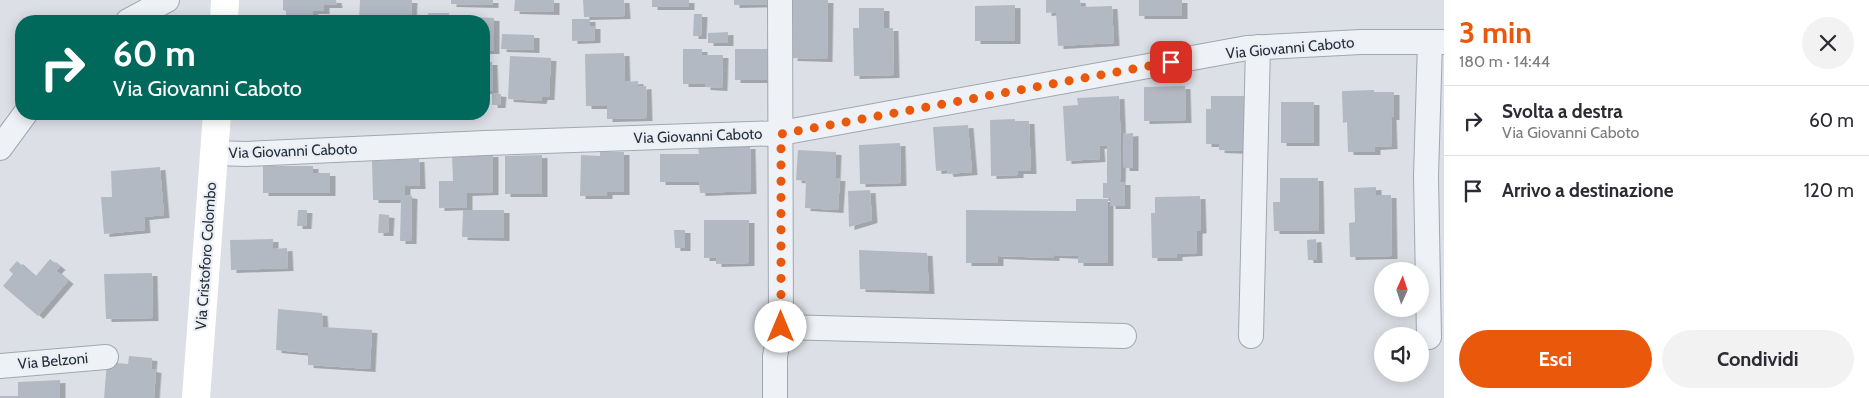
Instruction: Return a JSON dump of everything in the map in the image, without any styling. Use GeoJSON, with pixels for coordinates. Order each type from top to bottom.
{"type":"FeatureCollection","features":[{"type":"Feature","properties":{"kind":"street"},"geometry":{"type":"LineString","coordinates":[[139,15],[167,0]]}},
{"type":"Feature","properties":{"kind":"street"},"geometry":{"type":"LineString","coordinates":[[224,15],[225,0]]}},
{"type":"Feature","properties":{"kind":"street"},"geometry":{"type":"LineString","coordinates":[[775,398],[775,356],[781,327],[780,0]]}},
{"type":"Feature","properties":{"kind":"street","name":"Via Giovanni Caboto"},"geometry":{"type":"LineString","coordinates":[[214,153],[255,154],[485,143],[781,134],[1258,47],[1360,42],[1437,42]]}},
{"type":"Feature","properties":{"kind":"street"},"geometry":{"type":"LineString","coordinates":[[1428,327],[1426,176],[1437,42]]}},
{"type":"Feature","properties":{"kind":"street"},"geometry":{"type":"LineString","coordinates":[[1251,336],[1258,47]]}},
{"type":"Feature","properties":{"kind":"street"},"geometry":{"type":"LineString","coordinates":[[0,148],[21,120]]}},
{"type":"Feature","properties":{"kind":"street","name":"Via Cristoforo Colombo"},"geometry":{"type":"LineString","coordinates":[[196,398],[217,120]]}},
{"type":"Feature","properties":{"kind":"street"},"geometry":{"type":"LineString","coordinates":[[781,327],[1124,336]]}},
{"type":"Feature","properties":{"kind":"street","name":"Via Belzoni"},"geometry":{"type":"LineString","coordinates":[[0,366],[106,357]]}},
{"type":"Feature","properties":{"kind":"building"},"geometry":{"type":"Polygon","coordinates":[[[283,0],[336,0],[337,5],[324,5],[324,11],[313,11],[313,15],[286,15],[286,11],[283,10],[283,0]]]}},
{"type":"Feature","properties":{"kind":"building"},"geometry":{"type":"Polygon","coordinates":[[[360,0],[412,0],[411,15],[359,15],[360,0]]]}},
{"type":"Feature","properties":{"kind":"building"},"geometry":{"type":"Polygon","coordinates":[[[451,0],[493,0],[493,5],[451,4],[451,0]]]}},
{"type":"Feature","properties":{"kind":"building"},"geometry":{"type":"Polygon","coordinates":[[[515,0],[554,0],[554,12],[514,11],[515,0]]]}},
{"type":"Feature","properties":{"kind":"building"},"geometry":{"type":"Polygon","coordinates":[[[583,0],[624,0],[625,16],[584,17],[583,0]]]}},
{"type":"Feature","properties":{"kind":"building"},"geometry":{"type":"Polygon","coordinates":[[[652,0],[689,0],[689,7],[652,7],[652,0]]]}},
{"type":"Feature","properties":{"kind":"building"},"geometry":{"type":"Polygon","coordinates":[[[734,0],[776,0],[776,4],[734,5],[734,0]]]}},
{"type":"Feature","properties":{"kind":"building"},"geometry":{"type":"Polygon","coordinates":[[[793,0],[828,0],[827,59],[792,58],[793,0]]]}},
{"type":"Feature","properties":{"kind":"building"},"geometry":{"type":"Polygon","coordinates":[[[1046,0],[1080,0],[1081,7],[1112,6],[1114,43],[1058,46],[1056,12],[1046,13],[1046,0]]]}},
{"type":"Feature","properties":{"kind":"building"},"geometry":{"type":"Polygon","coordinates":[[[1139,0],[1182,0],[1182,16],[1139,16],[1139,0]]]}},
{"type":"Feature","properties":{"kind":"building"},"geometry":{"type":"Polygon","coordinates":[[[1015,5],[1015,41],[975,41],[975,6],[1015,5]]]}},
{"type":"Feature","properties":{"kind":"building"},"geometry":{"type":"Polygon","coordinates":[[[859,8],[884,8],[884,28],[893,28],[894,75],[854,76],[853,28],[859,28],[859,8]]]}},
{"type":"Feature","properties":{"kind":"building"},"geometry":{"type":"Polygon","coordinates":[[[428,13],[449,13],[449,15],[428,15],[428,13]]]}},
{"type":"Feature","properties":{"kind":"building"},"geometry":{"type":"Polygon","coordinates":[[[694,14],[702,14],[701,36],[693,36],[694,14]]]}},
{"type":"Feature","properties":{"kind":"building"},"geometry":{"type":"Polygon","coordinates":[[[490,18],[494,18],[494,51],[490,51],[490,18]]]}},
{"type":"Feature","properties":{"kind":"building"},"geometry":{"type":"Polygon","coordinates":[[[572,19],[590,19],[590,26],[595,26],[595,40],[572,41],[572,19]]]}},
{"type":"Feature","properties":{"kind":"building"},"geometry":{"type":"Polygon","coordinates":[[[728,32],[728,43],[708,43],[708,33],[728,32]]]}},
{"type":"Feature","properties":{"kind":"building"},"geometry":{"type":"Polygon","coordinates":[[[502,34],[534,35],[534,50],[501,49],[502,34]]]}},
{"type":"Feature","properties":{"kind":"building"},"geometry":{"type":"Polygon","coordinates":[[[683,49],[702,49],[702,55],[723,55],[722,88],[705,87],[705,84],[683,84],[683,49]]]}},
{"type":"Feature","properties":{"kind":"building"},"geometry":{"type":"Polygon","coordinates":[[[735,49],[776,49],[776,80],[735,80],[735,49]]]}},
{"type":"Feature","properties":{"kind":"building"},"geometry":{"type":"Polygon","coordinates":[[[624,53],[625,82],[638,81],[638,87],[646,86],[647,118],[607,119],[607,106],[586,106],[585,54],[624,53]]]}},
{"type":"Feature","properties":{"kind":"building"},"geometry":{"type":"Polygon","coordinates":[[[510,56],[551,58],[549,97],[542,97],[541,101],[508,99],[510,56]]]}},
{"type":"Feature","properties":{"kind":"building"},"geometry":{"type":"Polygon","coordinates":[[[490,62],[492,62],[493,91],[490,91],[490,62]]]}},
{"type":"Feature","properties":{"kind":"building"},"geometry":{"type":"Polygon","coordinates":[[[1185,86],[1186,120],[1144,121],[1144,87],[1185,86]]]}},
{"type":"Feature","properties":{"kind":"building"},"geometry":{"type":"Polygon","coordinates":[[[1374,90],[1374,92],[1394,92],[1394,117],[1391,117],[1392,146],[1375,147],[1375,152],[1348,152],[1347,122],[1343,123],[1342,91],[1374,90]]]}},
{"type":"Feature","properties":{"kind":"building"},"geometry":{"type":"Polygon","coordinates":[[[492,93],[501,94],[500,105],[492,105],[492,93]]]}},
{"type":"Feature","properties":{"kind":"building"},"geometry":{"type":"Polygon","coordinates":[[[1119,96],[1120,182],[1125,182],[1125,206],[1110,206],[1110,198],[1103,198],[1103,183],[1107,183],[1107,145],[1099,146],[1100,159],[1066,161],[1063,106],[1078,105],[1077,98],[1119,96]]]}},
{"type":"Feature","properties":{"kind":"building"},"geometry":{"type":"Polygon","coordinates":[[[1211,96],[1248,96],[1247,151],[1219,150],[1219,144],[1206,144],[1206,109],[1211,109],[1211,96]]]}},
{"type":"Feature","properties":{"kind":"building"},"geometry":{"type":"Polygon","coordinates":[[[1281,102],[1314,102],[1314,143],[1281,143],[1281,102]]]}},
{"type":"Feature","properties":{"kind":"building"},"geometry":{"type":"Polygon","coordinates":[[[1015,119],[1015,121],[1029,121],[1031,171],[1018,171],[1018,175],[991,176],[990,120],[1015,119]]]}},
{"type":"Feature","properties":{"kind":"building"},"geometry":{"type":"Polygon","coordinates":[[[968,125],[972,172],[948,174],[947,170],[936,171],[933,127],[968,125]]]}},
{"type":"Feature","properties":{"kind":"building"},"geometry":{"type":"Polygon","coordinates":[[[1133,133],[1133,168],[1124,168],[1123,134],[1133,133]]]}},
{"type":"Feature","properties":{"kind":"building"},"geometry":{"type":"Polygon","coordinates":[[[900,143],[901,183],[860,184],[859,145],[900,143]]]}},
{"type":"Feature","properties":{"kind":"building"},"geometry":{"type":"Polygon","coordinates":[[[750,146],[751,191],[700,193],[699,182],[660,182],[660,154],[699,154],[698,147],[750,146]]]}},
{"type":"Feature","properties":{"kind":"building"},"geometry":{"type":"Polygon","coordinates":[[[798,150],[836,152],[835,178],[840,178],[838,210],[805,208],[806,181],[796,180],[798,150]]]}},
{"type":"Feature","properties":{"kind":"building"},"geometry":{"type":"Polygon","coordinates":[[[600,152],[624,152],[624,192],[607,192],[607,196],[580,196],[581,155],[600,156],[600,152]]]}},
{"type":"Feature","properties":{"kind":"building"},"geometry":{"type":"Polygon","coordinates":[[[493,154],[493,192],[467,193],[467,207],[439,208],[439,181],[453,181],[452,155],[493,154]]]}},
{"type":"Feature","properties":{"kind":"building"},"geometry":{"type":"Polygon","coordinates":[[[542,155],[542,194],[505,194],[505,156],[542,155]]]}},
{"type":"Feature","properties":{"kind":"building"},"geometry":{"type":"Polygon","coordinates":[[[419,159],[420,186],[405,186],[405,195],[412,196],[411,241],[400,241],[401,200],[373,200],[372,161],[419,159]]]}},
{"type":"Feature","properties":{"kind":"building"},"geometry":{"type":"Polygon","coordinates":[[[263,166],[313,166],[313,173],[330,173],[330,193],[263,193],[263,166]]]}},
{"type":"Feature","properties":{"kind":"building"},"geometry":{"type":"Polygon","coordinates":[[[160,167],[164,215],[144,217],[145,230],[104,234],[101,197],[112,197],[111,171],[160,167]]]}},
{"type":"Feature","properties":{"kind":"building"},"geometry":{"type":"Polygon","coordinates":[[[1280,178],[1318,178],[1319,231],[1274,231],[1273,202],[1280,202],[1280,178]]]}},
{"type":"Feature","properties":{"kind":"building"},"geometry":{"type":"Polygon","coordinates":[[[1376,187],[1376,195],[1391,195],[1392,256],[1350,257],[1349,223],[1355,222],[1354,188],[1376,187]]]}},
{"type":"Feature","properties":{"kind":"building"},"geometry":{"type":"Polygon","coordinates":[[[870,190],[872,220],[849,227],[848,191],[870,190]]]}},
{"type":"Feature","properties":{"kind":"building"},"geometry":{"type":"Polygon","coordinates":[[[1200,196],[1201,230],[1197,231],[1197,253],[1177,254],[1177,258],[1152,258],[1151,213],[1155,213],[1155,197],[1200,196]]]}},
{"type":"Feature","properties":{"kind":"building"},"geometry":{"type":"Polygon","coordinates":[[[1076,199],[1108,199],[1108,263],[1078,263],[1078,256],[1054,255],[1054,258],[998,256],[998,263],[966,263],[966,210],[1076,211],[1076,199]]]}},
{"type":"Feature","properties":{"kind":"building"},"geometry":{"type":"Polygon","coordinates":[[[298,210],[307,210],[306,226],[297,226],[298,210]]]}},
{"type":"Feature","properties":{"kind":"building"},"geometry":{"type":"Polygon","coordinates":[[[463,210],[504,210],[504,238],[462,237],[463,210]]]}},
{"type":"Feature","properties":{"kind":"building"},"geometry":{"type":"Polygon","coordinates":[[[379,214],[389,215],[388,233],[378,233],[379,214]]]}},
{"type":"Feature","properties":{"kind":"building"},"geometry":{"type":"Polygon","coordinates":[[[704,220],[749,220],[749,263],[716,264],[716,258],[704,258],[704,220]]]}},
{"type":"Feature","properties":{"kind":"building"},"geometry":{"type":"Polygon","coordinates":[[[674,230],[685,230],[685,248],[675,248],[674,230]]]}},
{"type":"Feature","properties":{"kind":"building"},"geometry":{"type":"Polygon","coordinates":[[[273,239],[273,249],[287,248],[288,268],[231,270],[230,240],[273,239]]]}},
{"type":"Feature","properties":{"kind":"building"},"geometry":{"type":"Polygon","coordinates":[[[1316,239],[1317,260],[1308,260],[1307,240],[1316,239]]]}},
{"type":"Feature","properties":{"kind":"building"},"geometry":{"type":"Polygon","coordinates":[[[859,250],[927,253],[929,291],[860,289],[859,250]]]}},
{"type":"Feature","properties":{"kind":"building"},"geometry":{"type":"Polygon","coordinates":[[[50,259],[60,267],[56,271],[68,281],[38,316],[3,286],[13,274],[9,270],[17,261],[35,277],[50,259]]]}},
{"type":"Feature","properties":{"kind":"building"},"geometry":{"type":"Polygon","coordinates":[[[152,273],[153,318],[106,319],[104,274],[152,273]]]}},
{"type":"Feature","properties":{"kind":"building"},"geometry":{"type":"Polygon","coordinates":[[[278,309],[322,313],[323,327],[372,330],[370,369],[308,365],[308,353],[276,350],[278,309]]]}},
{"type":"Feature","properties":{"kind":"building"},"geometry":{"type":"Polygon","coordinates":[[[129,356],[152,358],[151,369],[156,370],[154,398],[104,398],[107,362],[128,364],[129,356]]]}},
{"type":"Feature","properties":{"kind":"building"},"geometry":{"type":"Polygon","coordinates":[[[60,380],[60,398],[0,398],[0,396],[18,396],[18,382],[60,380]]]}},
{"type":"Feature","properties":{"kind":"route"},"geometry":{"type":"LineString","coordinates":[[781,327],[781,134],[1171,62]]}}]}
